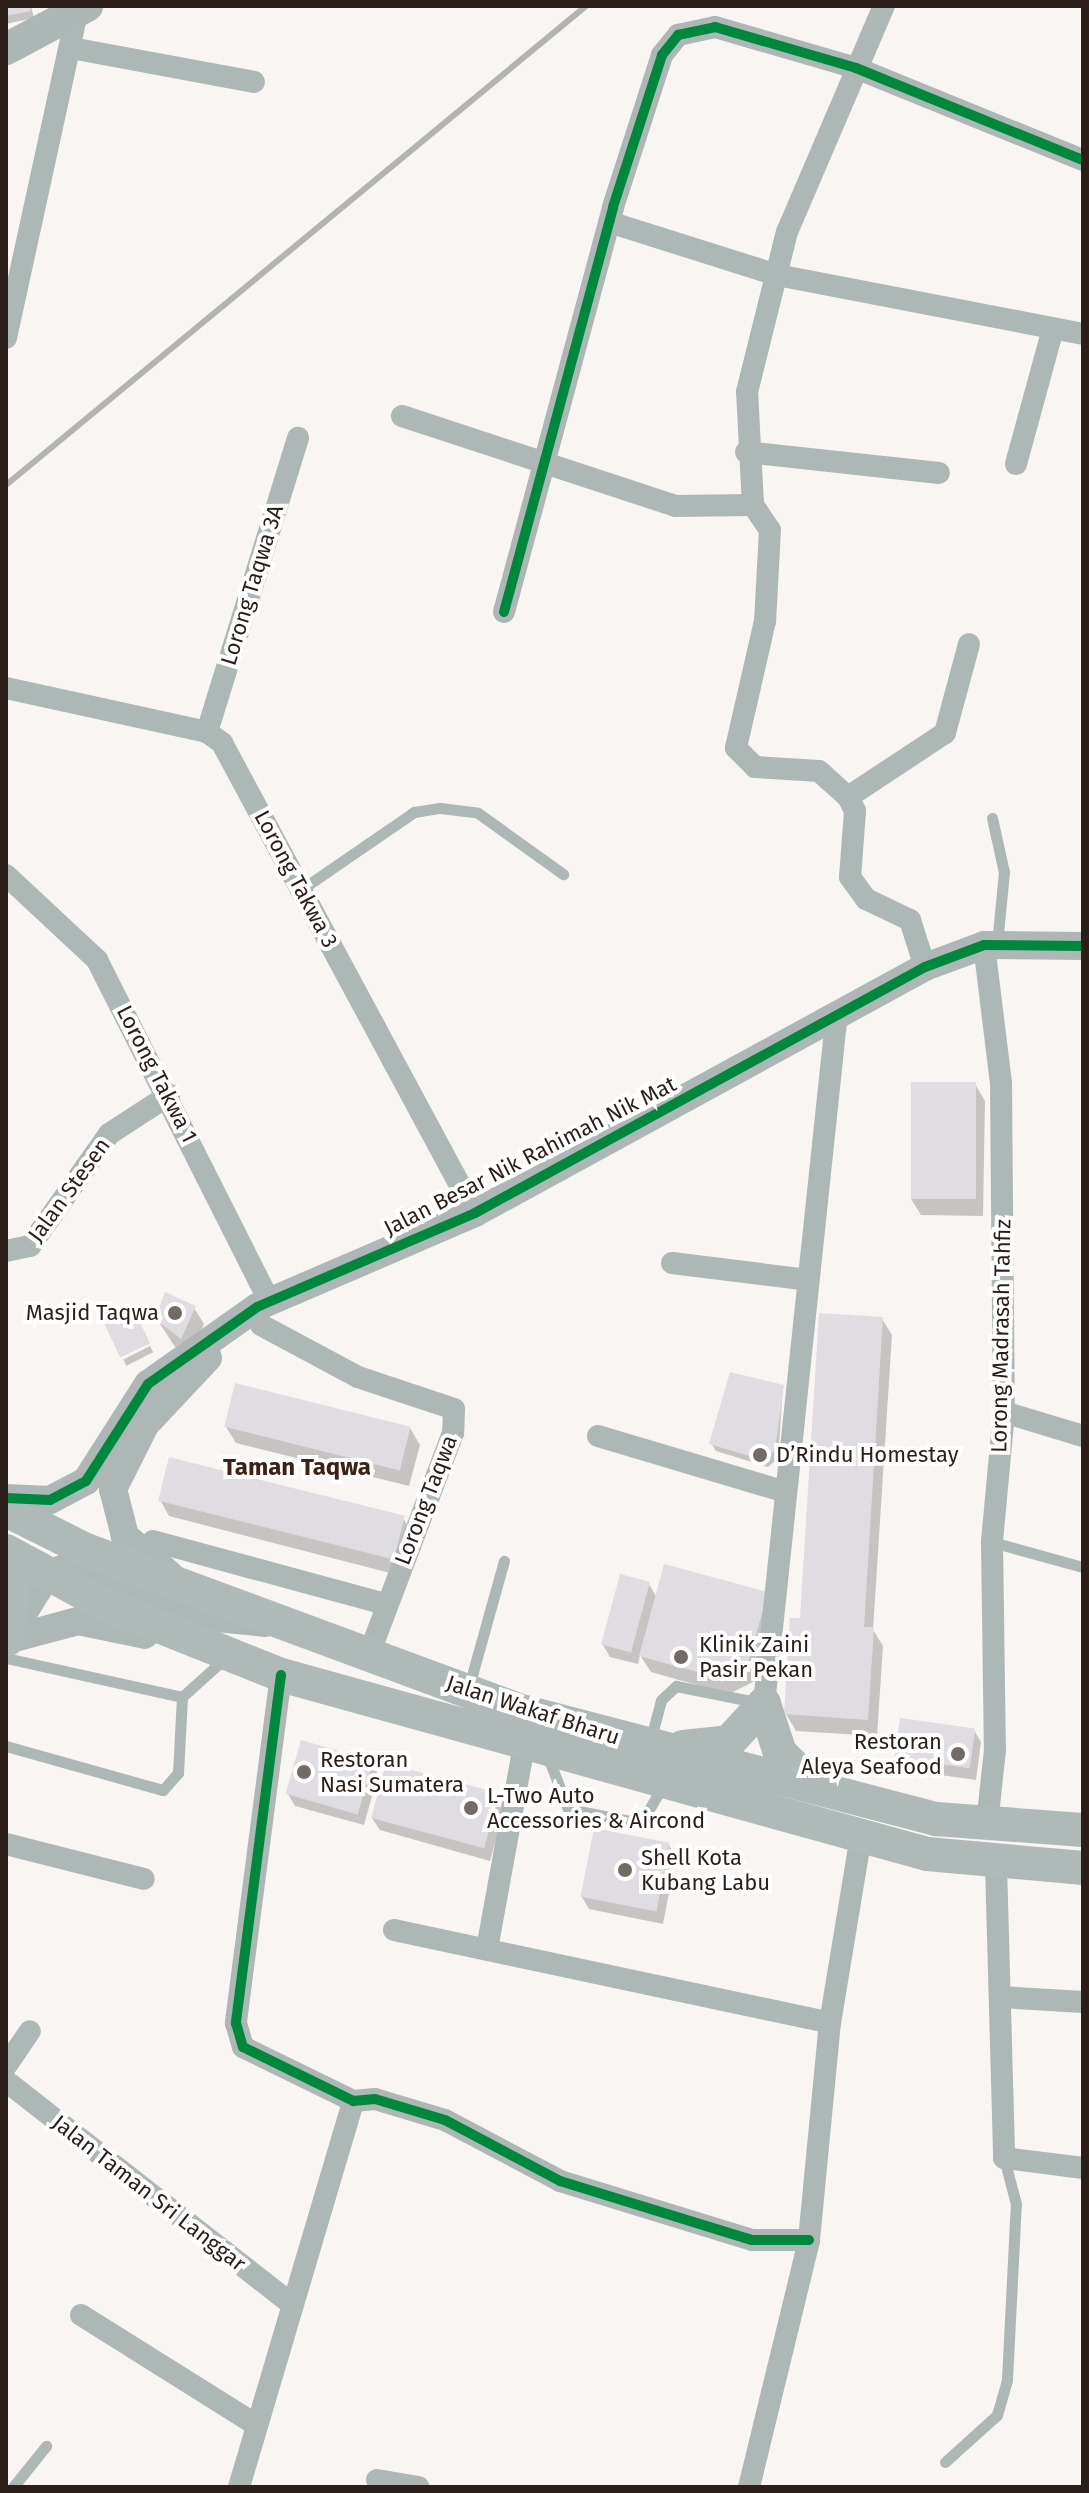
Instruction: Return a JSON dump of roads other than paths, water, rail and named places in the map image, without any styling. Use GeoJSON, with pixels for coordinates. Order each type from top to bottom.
{"type":"FeatureCollection","features":[{"type":"Feature","properties":{"kind":"main road"},"geometry":{"type":"LineString","coordinates":[[6,49],[82,9]]}},
{"type":"Feature","properties":{"kind":"main road","name":"Jalan Wakaf Bharu"},"geometry":{"type":"LineString","coordinates":[[6,1510],[187,1588],[468,1691],[648,1746],[818,1789],[987,1824],[1083,1830]]}},
{"type":"Feature","properties":{"kind":"main road","name":"Jalan Wakaf Bharu"},"geometry":{"type":"LineString","coordinates":[[6,1551],[47,1575],[227,1656],[281,1675],[535,1748],[861,1836],[996,1865],[1083,1868]]}},
{"type":"Feature","properties":{"kind":"main road"},"geometry":{"type":"LineString","coordinates":[[6,1567],[13,1593],[6,1641]]}},
{"type":"Feature","properties":{"kind":"main road"},"geometry":{"type":"LineString","coordinates":[[648,1746],[729,1742],[764,1704],[780,1753],[818,1789]]}},
{"type":"Feature","properties":{"kind":"street"},"geometry":{"type":"LineString","coordinates":[[884,6],[789,226],[747,392],[746,452],[753,505],[770,530],[765,621],[736,748],[755,767],[819,771],[848,797],[855,811],[850,877],[866,899],[910,920],[925,967]]}},
{"type":"Feature","properties":{"kind":"street"},"geometry":{"type":"LineString","coordinates":[[6,338],[82,9]]}},
{"type":"Feature","properties":{"kind":"street"},"geometry":{"type":"LineString","coordinates":[[504,612],[539,461],[609,222],[662,55],[678,35],[715,27],[856,68],[1083,160]]}},
{"type":"Feature","properties":{"kind":"street"},"geometry":{"type":"LineString","coordinates":[[71,48],[254,82]]}},
{"type":"Feature","properties":{"kind":"street"},"geometry":{"type":"LineString","coordinates":[[609,222],[777,275],[1083,334]]}},
{"type":"Feature","properties":{"kind":"street"},"geometry":{"type":"LineString","coordinates":[[1016,464],[1053,329]]}},
{"type":"Feature","properties":{"kind":"street"},"geometry":{"type":"LineString","coordinates":[[402,416],[675,506],[753,505]]}},
{"type":"Feature","properties":{"kind":"street","name":"Lorong Taqwa 3A"},"geometry":{"type":"LineString","coordinates":[[207,732],[298,438]]}},
{"type":"Feature","properties":{"kind":"street"},"geometry":{"type":"LineString","coordinates":[[746,452],[939,473]]}},
{"type":"Feature","properties":{"kind":"street"},"geometry":{"type":"LineString","coordinates":[[848,797],[945,733],[969,644]]}},
{"type":"Feature","properties":{"kind":"street"},"geometry":{"type":"LineString","coordinates":[[6,688],[207,732]]}},
{"type":"Feature","properties":{"kind":"street","name":"Lorong Takwa 3"},"geometry":{"type":"LineString","coordinates":[[207,732],[226,748],[475,1213]]}},
{"type":"Feature","properties":{"kind":"street","name":"Lorong Takwa 1"},"geometry":{"type":"LineString","coordinates":[[6,875],[97,960],[169,1095],[266,1314]]}},
{"type":"Feature","properties":{"kind":"street","name":"Jalan Besar Nik Rahimah Nik Mat"},"geometry":{"type":"LineString","coordinates":[[187,1588],[125,1536],[113,1489],[168,1395],[199,1365],[266,1314],[315,1286],[475,1213],[836,1021],[925,967],[990,944],[1083,946]]}},
{"type":"Feature","properties":{"kind":"street","name":"Lorong Madrasah Tahfiz"},"geometry":{"type":"LineString","coordinates":[[987,1824],[995,1750],[992,1542],[1004,1412],[1001,1083],[990,944]]}},
{"type":"Feature","properties":{"kind":"street"},"geometry":{"type":"LineString","coordinates":[[764,1704],[836,1021]]}},
{"type":"Feature","properties":{"kind":"street","name":"Jalan Stesen"},"geometry":{"type":"LineString","coordinates":[[6,1251],[30,1246],[109,1134],[169,1095]]}},
{"type":"Feature","properties":{"kind":"street"},"geometry":{"type":"LineString","coordinates":[[672,1263],[808,1280]]}},
{"type":"Feature","properties":{"kind":"street","name":"Jalan Besar Nik Rahimah Nik Mat"},"geometry":{"type":"LineString","coordinates":[[6,1498],[50,1500],[86,1481],[148,1384],[221,1327],[266,1314]]}},
{"type":"Feature","properties":{"kind":"street","name":"Lorong Taqwa"},"geometry":{"type":"LineString","coordinates":[[266,1314],[358,1377],[454,1409],[453,1433],[385,1604],[369,1654]]}},
{"type":"Feature","properties":{"kind":"street"},"geometry":{"type":"LineString","coordinates":[[1004,1412],[1083,1436]]}},
{"type":"Feature","properties":{"kind":"street"},"geometry":{"type":"LineString","coordinates":[[598,1436],[786,1492]]}},
{"type":"Feature","properties":{"kind":"street"},"geometry":{"type":"LineString","coordinates":[[153,1541],[385,1604]]}},
{"type":"Feature","properties":{"kind":"street"},"geometry":{"type":"LineString","coordinates":[[6,1641],[47,1575],[69,1566],[216,1618],[285,1624]]}},
{"type":"Feature","properties":{"kind":"street","name":"Jalan Wakaf Bharu"},"geometry":{"type":"LineString","coordinates":[[6,1641],[78,1621],[227,1656]]}},
{"type":"Feature","properties":{"kind":"street"},"geometry":{"type":"LineString","coordinates":[[281,1675],[237,2036],[253,2055],[353,2101],[375,2099],[445,2120],[560,2181],[752,2240],[809,2240]]}},
{"type":"Feature","properties":{"kind":"street"},"geometry":{"type":"LineString","coordinates":[[487,1949],[535,1748]]}},
{"type":"Feature","properties":{"kind":"street"},"geometry":{"type":"LineString","coordinates":[[749,2487],[809,2240],[830,2023],[861,1836]]}},
{"type":"Feature","properties":{"kind":"street"},"geometry":{"type":"LineString","coordinates":[[6,1844],[144,1879]]}},
{"type":"Feature","properties":{"kind":"street"},"geometry":{"type":"LineString","coordinates":[[996,1865],[1004,2158],[1083,2168]]}},
{"type":"Feature","properties":{"kind":"street"},"geometry":{"type":"LineString","coordinates":[[394,1930],[830,2023]]}},
{"type":"Feature","properties":{"kind":"street"},"geometry":{"type":"LineString","coordinates":[[1000,1997],[1083,2002]]}},
{"type":"Feature","properties":{"kind":"street"},"geometry":{"type":"LineString","coordinates":[[6,2066],[30,2031]]}},
{"type":"Feature","properties":{"kind":"street","name":"Jalan Taman Sri Langgar"},"geometry":{"type":"LineString","coordinates":[[6,2081],[291,2304]]}},
{"type":"Feature","properties":{"kind":"street"},"geometry":{"type":"LineString","coordinates":[[239,2487],[253,2423],[353,2101]]}},
{"type":"Feature","properties":{"kind":"street"},"geometry":{"type":"LineString","coordinates":[[81,2315],[253,2423]]}},
{"type":"Feature","properties":{"kind":"street"},"geometry":{"type":"LineString","coordinates":[[377,2480],[418,2487]]}},
{"type":"Feature","properties":{"kind":"lane"},"geometry":{"type":"LineString","coordinates":[[302,889],[414,812],[440,808],[478,813],[563,874]]}},
{"type":"Feature","properties":{"kind":"lane"},"geometry":{"type":"LineString","coordinates":[[990,944],[1004,872],[992,818]]}},
{"type":"Feature","properties":{"kind":"lane"},"geometry":{"type":"LineString","coordinates":[[992,1542],[1083,1567]]}},
{"type":"Feature","properties":{"kind":"lane"},"geometry":{"type":"LineString","coordinates":[[468,1691],[504,1561]]}},
{"type":"Feature","properties":{"kind":"lane"},"geometry":{"type":"LineString","coordinates":[[6,1746],[163,1790],[178,1773],[182,1697],[227,1656]]}},
{"type":"Feature","properties":{"kind":"lane"},"geometry":{"type":"LineString","coordinates":[[6,1658],[182,1697]]}},
{"type":"Feature","properties":{"kind":"lane"},"geometry":{"type":"LineString","coordinates":[[648,1746],[661,1700],[676,1686],[764,1704]]}},
{"type":"Feature","properties":{"kind":"lane"},"geometry":{"type":"LineString","coordinates":[[535,1748],[568,1809],[641,1823],[664,1783]]}},
{"type":"Feature","properties":{"kind":"lane"},"geometry":{"type":"LineString","coordinates":[[945,2462],[997,2415],[1007,2379],[1016,2204],[1004,2158]]}},
{"type":"Feature","properties":{"kind":"lane"},"geometry":{"type":"LineString","coordinates":[[13,2487],[46,2446]]}},
{"type":"Feature","properties":{"kind":"railway"},"geometry":{"type":"LineString","coordinates":[[6,485],[586,6]]}},
{"type":"Feature","properties":{"kind":"place","name":"Masjid Taqwa"},"geometry":{"type":"Point","coordinates":[175,1313]}},
{"type":"Feature","properties":{"kind":"place","name":"D’Rindu Homestay"},"geometry":{"type":"Point","coordinates":[760,1455]}},
{"type":"Feature","properties":{"kind":"place","name":"Klinik Zaini Pasir Pekan"},"geometry":{"type":"Point","coordinates":[681,1657]}},
{"type":"Feature","properties":{"kind":"place","name":"Restoran Aleya Seafood"},"geometry":{"type":"Point","coordinates":[958,1754]}},
{"type":"Feature","properties":{"kind":"place","name":"Restoran Nasi Sumatera"},"geometry":{"type":"Point","coordinates":[304,1772]}},
{"type":"Feature","properties":{"kind":"place","name":"L-Two Auto Accessories & Aircond"},"geometry":{"type":"Point","coordinates":[471,1808]}},
{"type":"Feature","properties":{"kind":"place","name":"Shell Kota Kubang Labu"},"geometry":{"type":"Point","coordinates":[625,1870]}},
{"type":"Feature","properties":{"kind":"district","name":"Taman Taqwa"},"geometry":{"type":"Point","coordinates":[297,1468]}}]}
